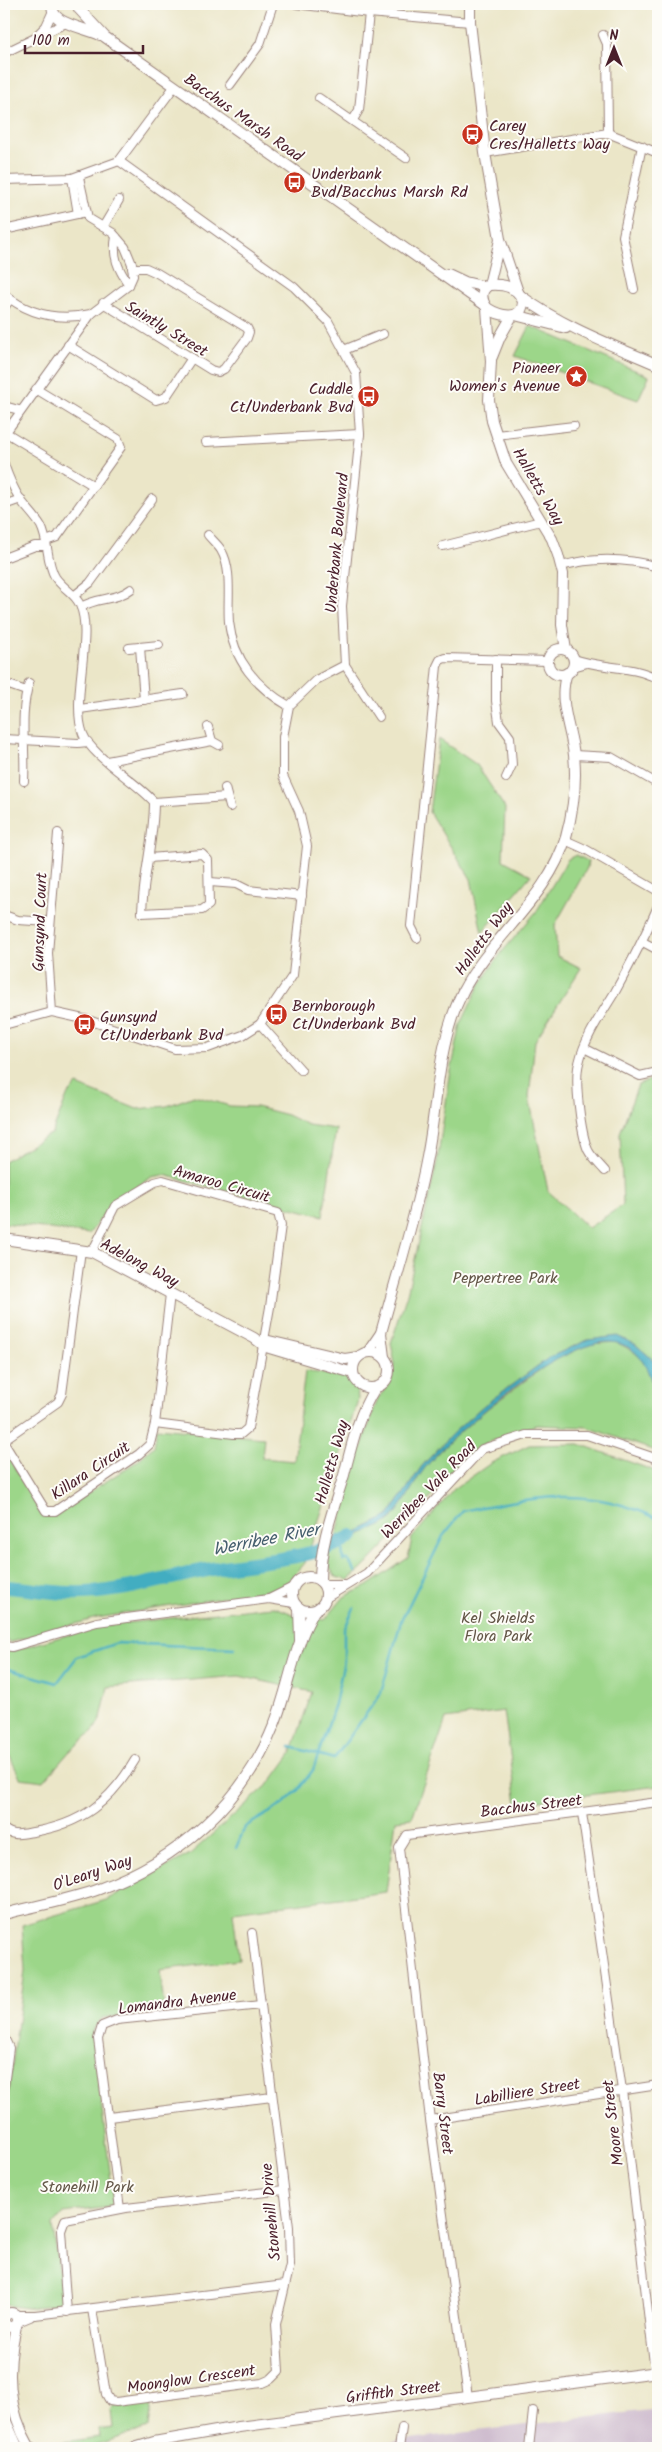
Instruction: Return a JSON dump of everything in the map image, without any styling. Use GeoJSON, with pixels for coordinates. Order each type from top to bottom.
{"type":"FeatureCollection","features":[{"type":"Feature","properties":{"kind":"street"},"geometry":{"type":"LineString","coordinates":[[230,85],[260,44],[273,4]]}},
{"type":"Feature","properties":{"kind":"street"},"geometry":{"type":"LineString","coordinates":[[296,4],[470,22]]}},
{"type":"Feature","properties":{"kind":"street"},"geometry":{"type":"LineString","coordinates":[[470,4],[470,22],[485,153],[500,239],[523,307],[514,316]]}},
{"type":"Feature","properties":{"kind":"street"},"geometry":{"type":"LineString","coordinates":[[4,53],[76,18],[79,5]]}},
{"type":"Feature","properties":{"kind":"street","name":"Bacchus Marsh Road"},"geometry":{"type":"LineString","coordinates":[[79,5],[105,37]]}},
{"type":"Feature","properties":{"kind":"street"},"geometry":{"type":"LineString","coordinates":[[35,37],[46,26],[51,7]]}},
{"type":"Feature","properties":{"kind":"street","name":"Bacchus Marsh Road"},"geometry":{"type":"LineString","coordinates":[[51,7],[57,20],[105,37],[486,306]]}},
{"type":"Feature","properties":{"kind":"street"},"geometry":{"type":"LineString","coordinates":[[353,120],[359,110],[369,13]]}},
{"type":"Feature","properties":{"kind":"street"},"geometry":{"type":"LineString","coordinates":[[603,35],[607,44],[608,133]]}},
{"type":"Feature","properties":{"kind":"street"},"geometry":{"type":"LineString","coordinates":[[4,180],[75,178],[119,160],[174,87]]}},
{"type":"Feature","properties":{"kind":"street"},"geometry":{"type":"LineString","coordinates":[[319,98],[406,158]]}},
{"type":"Feature","properties":{"kind":"street"},"geometry":{"type":"LineString","coordinates":[[485,153],[608,133],[658,153]]}},
{"type":"Feature","properties":{"kind":"street"},"geometry":{"type":"LineString","coordinates":[[634,289],[623,236],[642,146]]}},
{"type":"Feature","properties":{"kind":"street","name":"Underbank Boulevard"},"geometry":{"type":"LineString","coordinates":[[119,160],[294,287],[328,321],[356,374],[360,434],[342,606],[345,665]]}},
{"type":"Feature","properties":{"kind":"street"},"geometry":{"type":"LineString","coordinates":[[75,178],[82,213],[116,237],[125,247],[133,276],[129,285],[90,314],[4,433],[94,486]]}},
{"type":"Feature","properties":{"kind":"street"},"geometry":{"type":"LineString","coordinates":[[103,227],[120,200]]}},
{"type":"Feature","properties":{"kind":"street"},"geometry":{"type":"LineString","coordinates":[[4,230],[26,227],[82,213]]}},
{"type":"Feature","properties":{"kind":"street"},"geometry":{"type":"LineString","coordinates":[[116,237],[114,254],[120,272],[129,285]]}},
{"type":"Feature","properties":{"kind":"street"},"geometry":{"type":"LineString","coordinates":[[500,239],[488,286],[482,295],[486,306],[503,315],[581,331]]}},
{"type":"Feature","properties":{"kind":"street","name":"Bacchus Marsh Road"},"geometry":{"type":"LineString","coordinates":[[415,255],[455,278],[488,286]]}},
{"type":"Feature","properties":{"kind":"street","name":"Saintly Street"},"geometry":{"type":"LineString","coordinates":[[103,303],[192,358],[218,372],[224,369],[239,350],[249,332],[240,323],[157,273],[146,268],[132,268]]}},
{"type":"Feature","properties":{"kind":"street"},"geometry":{"type":"LineString","coordinates":[[488,286],[505,286],[520,294],[536,307],[581,331],[658,366]]}},
{"type":"Feature","properties":{"kind":"street"},"geometry":{"type":"LineString","coordinates":[[4,308],[7,297],[26,309],[50,317],[90,314]]}},
{"type":"Feature","properties":{"kind":"street","name":"Halletts Way"},"geometry":{"type":"LineString","coordinates":[[486,306],[491,361],[489,400],[496,435],[514,480],[552,539],[561,566],[562,649]]}},
{"type":"Feature","properties":{"kind":"street","name":"Halletts Way"},"geometry":{"type":"LineString","coordinates":[[491,361],[500,337],[514,316]]}},
{"type":"Feature","properties":{"kind":"street"},"geometry":{"type":"LineString","coordinates":[[344,350],[383,334]]}},
{"type":"Feature","properties":{"kind":"street"},"geometry":{"type":"LineString","coordinates":[[68,345],[156,400],[166,397],[192,358]]}},
{"type":"Feature","properties":{"kind":"street"},"geometry":{"type":"LineString","coordinates":[[4,558],[46,543],[57,536],[121,447],[118,439],[36,389]]}},
{"type":"Feature","properties":{"kind":"street"},"geometry":{"type":"LineString","coordinates":[[4,406],[19,410]]}},
{"type":"Feature","properties":{"kind":"street"},"geometry":{"type":"LineString","coordinates":[[496,435],[574,426]]}},
{"type":"Feature","properties":{"kind":"street"},"geometry":{"type":"LineString","coordinates":[[206,442],[360,434]]}},
{"type":"Feature","properties":{"kind":"street"},"geometry":{"type":"LineString","coordinates":[[4,464],[10,481],[40,524],[49,562],[56,579],[75,595],[82,606],[84,637],[80,709],[83,733],[88,742],[107,761],[126,778],[144,790],[154,802],[154,824],[148,858],[143,892],[142,913],[202,910],[209,905],[210,882],[208,860],[202,854],[148,858]]}},
{"type":"Feature","properties":{"kind":"street"},"geometry":{"type":"LineString","coordinates":[[4,505],[21,499]]}},
{"type":"Feature","properties":{"kind":"street"},"geometry":{"type":"LineString","coordinates":[[75,595],[90,583],[152,499]]}},
{"type":"Feature","properties":{"kind":"street"},"geometry":{"type":"LineString","coordinates":[[443,546],[541,521]]}},
{"type":"Feature","properties":{"kind":"street"},"geometry":{"type":"LineString","coordinates":[[208,535],[222,550],[230,584],[229,622],[234,648],[248,672],[270,695],[289,706]]}},
{"type":"Feature","properties":{"kind":"street"},"geometry":{"type":"LineString","coordinates":[[561,566],[598,559],[637,561],[658,567]]}},
{"type":"Feature","properties":{"kind":"street"},"geometry":{"type":"LineString","coordinates":[[82,606],[91,600],[123,595],[131,589]]}},
{"type":"Feature","properties":{"kind":"street"},"geometry":{"type":"LineString","coordinates":[[128,648],[159,644]]}},
{"type":"Feature","properties":{"kind":"street"},"geometry":{"type":"LineString","coordinates":[[140,647],[144,700]]}},
{"type":"Feature","properties":{"kind":"street"},"geometry":{"type":"LineString","coordinates":[[567,672],[562,649],[551,654],[548,662],[551,670],[567,672],[587,663],[632,669],[658,679]]}},
{"type":"Feature","properties":{"kind":"street"},"geometry":{"type":"LineString","coordinates":[[417,938],[411,926],[437,666],[440,660],[445,658],[548,662]]}},
{"type":"Feature","properties":{"kind":"street"},"geometry":{"type":"LineString","coordinates":[[496,659],[497,708],[500,722],[510,737],[512,765],[506,778]]}},
{"type":"Feature","properties":{"kind":"street"},"geometry":{"type":"LineString","coordinates":[[4,1025],[52,1012],[88,1020],[175,1049],[208,1048],[243,1035],[260,1024],[293,975],[307,846],[300,811],[283,776],[283,737],[289,706],[316,680],[345,665],[380,717]]}},
{"type":"Feature","properties":{"kind":"street","name":"Halletts Way"},"geometry":{"type":"LineString","coordinates":[[368,1352],[381,1332],[422,1182],[432,1135],[440,1065],[448,1032],[460,1000],[480,965],[538,889],[565,840],[574,796],[574,755],[566,714],[567,672]]}},
{"type":"Feature","properties":{"kind":"street"},"geometry":{"type":"LineString","coordinates":[[9,685],[27,687],[22,720],[25,741],[24,781]]}},
{"type":"Feature","properties":{"kind":"street"},"geometry":{"type":"LineString","coordinates":[[80,709],[183,694]]}},
{"type":"Feature","properties":{"kind":"street"},"geometry":{"type":"LineString","coordinates":[[208,727],[212,740],[219,746]]}},
{"type":"Feature","properties":{"kind":"street"},"geometry":{"type":"LineString","coordinates":[[4,739],[88,742]]}},
{"type":"Feature","properties":{"kind":"street"},"geometry":{"type":"LineString","coordinates":[[107,761],[212,740]]}},
{"type":"Feature","properties":{"kind":"street"},"geometry":{"type":"LineString","coordinates":[[574,755],[610,757],[658,784]]}},
{"type":"Feature","properties":{"kind":"street"},"geometry":{"type":"LineString","coordinates":[[225,788],[230,807]]}},
{"type":"Feature","properties":{"kind":"street"},"geometry":{"type":"LineString","coordinates":[[154,802],[227,798]]}},
{"type":"Feature","properties":{"kind":"street","name":"Gunsynd Court"},"geometry":{"type":"LineString","coordinates":[[52,1012],[48,953],[58,833]]}},
{"type":"Feature","properties":{"kind":"street"},"geometry":{"type":"LineString","coordinates":[[565,840],[585,849],[658,891]]}},
{"type":"Feature","properties":{"kind":"street"},"geometry":{"type":"LineString","coordinates":[[210,882],[236,884],[248,890],[302,896]]}},
{"type":"Feature","properties":{"kind":"street"},"geometry":{"type":"LineString","coordinates":[[605,1171],[588,1151],[579,1102],[577,1080],[579,1063],[589,1035],[643,942],[658,906]]}},
{"type":"Feature","properties":{"kind":"street"},"geometry":{"type":"LineString","coordinates":[[4,915],[18,920],[50,922]]}},
{"type":"Feature","properties":{"kind":"street"},"geometry":{"type":"LineString","coordinates":[[643,942],[658,950]]}},
{"type":"Feature","properties":{"kind":"street"},"geometry":{"type":"LineString","coordinates":[[260,1024],[301,1070]]}},
{"type":"Feature","properties":{"kind":"street"},"geometry":{"type":"LineString","coordinates":[[584,1048],[640,1076],[658,1072]]}},
{"type":"Feature","properties":{"kind":"street","name":"Amaroo Circuit"},"geometry":{"type":"LineString","coordinates":[[92,1252],[115,1206],[155,1182],[163,1180],[278,1213],[281,1225],[270,1307],[261,1341]]}},
{"type":"Feature","properties":{"kind":"street","name":"Adelong Way"},"geometry":{"type":"LineString","coordinates":[[4,1239],[92,1252],[261,1341],[345,1359],[358,1357]]}},
{"type":"Feature","properties":{"kind":"street","name":"Killara Circuit"},"geometry":{"type":"LineString","coordinates":[[81,1250],[62,1394],[58,1402],[5,1439],[5,1448],[46,1511],[55,1511],[132,1459],[150,1444],[155,1424],[170,1294]]}},
{"type":"Feature","properties":{"kind":"street","name":"Halletts Way"},"geometry":{"type":"LineString","coordinates":[[381,1332],[384,1357]]}},
{"type":"Feature","properties":{"kind":"street"},"geometry":{"type":"LineString","coordinates":[[155,1424],[234,1434],[248,1428],[261,1341]]}},
{"type":"Feature","properties":{"kind":"street","name":"Adelong Way"},"geometry":{"type":"LineString","coordinates":[[261,1341],[266,1347],[353,1373]]}},
{"type":"Feature","properties":{"kind":"street"},"geometry":{"type":"LineString","coordinates":[[368,1352],[374,1352],[384,1357],[389,1367],[388,1378],[375,1388],[362,1408],[353,1367],[358,1357],[368,1352]]}},
{"type":"Feature","properties":{"kind":"street"},"geometry":{"type":"LineString","coordinates":[[358,1383],[375,1388]]}},
{"type":"Feature","properties":{"kind":"street","name":"Halletts Way"},"geometry":{"type":"LineString","coordinates":[[322,1583],[321,1554],[362,1408]]}},
{"type":"Feature","properties":{"kind":"street","name":"Werribee Vale Road"},"geometry":{"type":"LineString","coordinates":[[326,1598],[344,1585],[367,1574],[482,1449],[526,1435],[587,1435],[658,1459]]}},
{"type":"Feature","properties":{"kind":"street","name":"Halletts Way"},"geometry":{"type":"LineString","coordinates":[[304,1577],[321,1554]]}},
{"type":"Feature","properties":{"kind":"street"},"geometry":{"type":"LineString","coordinates":[[4,1646],[12,1647],[97,1622],[269,1599],[293,1587],[304,1577],[322,1583],[326,1598],[322,1606],[314,1611],[269,1599]]}},
{"type":"Feature","properties":{"kind":"street","name":"Werribee Vale Road"},"geometry":{"type":"LineString","coordinates":[[322,1583],[344,1585]]}},
{"type":"Feature","properties":{"kind":"street"},"geometry":{"type":"LineString","coordinates":[[293,1587],[291,1592],[296,1606]]}},
{"type":"Feature","properties":{"kind":"street","name":"O'Leary Way"},"geometry":{"type":"LineString","coordinates":[[296,1606],[300,1640]]}},
{"type":"Feature","properties":{"kind":"street","name":"O'Leary Way"},"geometry":{"type":"LineString","coordinates":[[4,1914],[98,1889],[141,1871],[182,1846],[215,1816],[256,1765],[274,1725],[300,1640],[314,1611]]}},
{"type":"Feature","properties":{"kind":"street"},"geometry":{"type":"LineString","coordinates":[[6,1831],[17,1835],[74,1822],[94,1809],[116,1789],[136,1760]]}},
{"type":"Feature","properties":{"kind":"street","name":"Bacchus Street"},"geometry":{"type":"LineString","coordinates":[[407,1835],[658,1802]]}},
{"type":"Feature","properties":{"kind":"street","name":"Moore Street"},"geometry":{"type":"LineString","coordinates":[[582,1813],[622,2090],[657,2372]]}},
{"type":"Feature","properties":{"kind":"street","name":"Barry Street"},"geometry":{"type":"LineString","coordinates":[[407,1835],[399,1848],[430,2120],[468,2397]]}},
{"type":"Feature","properties":{"kind":"street","name":"Stonehill Drive"},"geometry":{"type":"LineString","coordinates":[[252,1933],[284,2190],[290,2265],[285,2285]]}},
{"type":"Feature","properties":{"kind":"street","name":"Lomandra Avenue"},"geometry":{"type":"LineString","coordinates":[[120,2209],[98,2039],[102,2026],[117,2020],[261,2005]]}},
{"type":"Feature","properties":{"kind":"street"},"geometry":{"type":"LineString","coordinates":[[4,2037],[9,2048],[4,2086]]}},
{"type":"Feature","properties":{"kind":"street","name":"Labilliere Street"},"geometry":{"type":"LineString","coordinates":[[430,2120],[658,2085]]}},
{"type":"Feature","properties":{"kind":"street"},"geometry":{"type":"LineString","coordinates":[[109,2117],[272,2097]]}},
{"type":"Feature","properties":{"kind":"street"},"geometry":{"type":"LineString","coordinates":[[67,2312],[61,2231],[65,2220],[120,2209],[284,2190]]}},
{"type":"Feature","properties":{"kind":"street"},"geometry":{"type":"LineString","coordinates":[[30,2448],[19,2429],[12,2408],[9,2321],[35,2315],[285,2285]]}},
{"type":"Feature","properties":{"kind":"street","name":"Moonglow Crescent"},"geometry":{"type":"LineString","coordinates":[[92,2308],[106,2394],[110,2401],[116,2402],[262,2383],[271,2380],[279,2371],[276,2324],[285,2285]]}},
{"type":"Feature","properties":{"kind":"street","name":"Griffith Street"},"geometry":{"type":"LineString","coordinates":[[134,2448],[239,2427],[657,2372]]}},
{"type":"Feature","properties":{"kind":"street"},"geometry":{"type":"LineString","coordinates":[[529,2448],[533,2411]]}},
{"type":"Feature","properties":{"kind":"street"},"geometry":{"type":"LineString","coordinates":[[4,2417],[18,2448]]}},
{"type":"Feature","properties":{"kind":"street"},"geometry":{"type":"LineString","coordinates":[[399,2448],[402,2428]]}},
{"type":"Feature","properties":{"kind":"shaded area"},"geometry":{"type":"Polygon","coordinates":[[[658,2409],[658,2448],[335,2448],[658,2409]]]}},
{"type":"Feature","properties":{"kind":"green space"},"geometry":{"type":"Polygon","coordinates":[[[530,326],[649,376],[638,400],[515,356],[530,326]]]}},
{"type":"Feature","properties":{"kind":"green space"},"geometry":{"type":"Polygon","coordinates":[[[439,739],[477,765],[505,808],[503,860],[531,875],[482,933],[471,879],[429,812],[439,739]]]}},
{"type":"Feature","properties":{"kind":"green space","name":"Peppertree Park"},"geometry":{"type":"Polygon","coordinates":[[[576,855],[588,861],[587,868],[555,925],[557,956],[581,968],[535,1041],[529,1097],[548,1191],[588,1228],[623,1205],[620,1133],[638,1085],[658,1077],[658,1364],[635,1344],[588,1340],[550,1357],[483,1406],[451,1435],[422,1466],[389,1516],[350,1535],[334,1546],[350,1481],[378,1398],[391,1382],[395,1364],[391,1343],[407,1294],[437,1162],[450,1076],[461,1024],[480,984],[502,952],[536,912],[568,859],[576,855]]]}},
{"type":"Feature","properties":{"kind":"green space"},"geometry":{"type":"Polygon","coordinates":[[[77,1085],[137,1109],[167,1106],[194,1096],[230,1106],[256,1107],[287,1115],[308,1125],[336,1129],[323,1216],[164,1175],[152,1177],[113,1202],[89,1234],[4,1223],[4,1161],[52,1133],[68,1094],[77,1085]]]}},
{"type":"Feature","properties":{"kind":"green space"},"geometry":{"type":"Polygon","coordinates":[[[616,1342],[639,1356],[645,1362],[650,1372],[657,1394],[658,1452],[587,1427],[536,1425],[481,1445],[361,1570],[348,1580],[336,1577],[329,1567],[328,1554],[351,1539],[392,1519],[425,1467],[453,1438],[488,1408],[552,1361],[590,1344],[616,1342]]]}},
{"type":"Feature","properties":{"kind":"green space"},"geometry":{"type":"Polygon","coordinates":[[[305,1371],[344,1377],[357,1385],[358,1400],[305,1563],[283,1588],[97,1618],[11,1642],[4,1641],[4,1451],[43,1513],[54,1515],[136,1462],[154,1446],[157,1428],[264,1438],[262,1458],[294,1461],[305,1371]]]}},
{"type":"Feature","properties":{"kind":"green space"},"geometry":{"type":"Polygon","coordinates":[[[579,1444],[658,1472],[658,1786],[517,1804],[504,1711],[446,1719],[412,1818],[396,1820],[386,1892],[233,1912],[239,1960],[160,1970],[164,2007],[161,2011],[102,2018],[92,2031],[114,2203],[110,2207],[64,2213],[53,2226],[63,2300],[60,2304],[27,2308],[4,2305],[4,2124],[25,1971],[22,1925],[106,1900],[190,1854],[270,1783],[291,1754],[312,1692],[239,1676],[108,1687],[101,1718],[94,1730],[69,1752],[44,1781],[20,1778],[4,1744],[4,1650],[11,1651],[99,1626],[262,1608],[275,1607],[298,1616],[325,1620],[344,1597],[367,1586],[408,1558],[412,1538],[454,1489],[491,1463],[529,1445],[579,1444]]]}},
{"type":"Feature","properties":{"kind":"green space"},"geometry":{"type":"Polygon","coordinates":[[[151,2403],[148,2428],[86,2448],[35,2448],[33,2446],[100,2437],[99,2430],[113,2428],[111,2411],[114,2407],[151,2403]]]}},
{"type":"Feature","properties":{"kind":"water"},"geometry":{"type":"Polygon","coordinates":[[[617,1336],[635,1344],[658,1364],[658,1397],[640,1357],[626,1346],[617,1343],[596,1343],[571,1352],[514,1387],[460,1432],[425,1468],[397,1512],[388,1521],[352,1538],[324,1558],[322,1554],[350,1535],[389,1516],[422,1466],[451,1435],[483,1406],[550,1357],[588,1340],[617,1336]]]}},
{"type":"Feature","properties":{"kind":"waterway"},"geometry":{"type":"LineString","coordinates":[[291,1747],[334,1759],[381,1693],[401,1621],[443,1536],[463,1511],[538,1498],[561,1497],[609,1501],[633,1508],[658,1519]]}},
{"type":"Feature","properties":{"kind":"waterway","name":"Werribee River"},"geometry":{"type":"LineString","coordinates":[[4,1587],[69,1593],[123,1589],[212,1569],[302,1555],[336,1544],[352,1536]]}},
{"type":"Feature","properties":{"kind":"waterway"},"geometry":{"type":"LineString","coordinates":[[342,1544],[343,1560],[348,1560],[356,1572]]}},
{"type":"Feature","properties":{"kind":"waterway"},"geometry":{"type":"LineString","coordinates":[[236,1848],[245,1827],[282,1805],[298,1790],[313,1770],[335,1704],[344,1661],[344,1630],[354,1608]]}},
{"type":"Feature","properties":{"kind":"waterway"},"geometry":{"type":"LineString","coordinates":[[4,1668],[57,1683],[77,1657],[117,1643],[234,1648]]}},
{"type":"Feature","properties":{"kind":"place","name":"Carey Cres/Halletts Way"},"geometry":{"type":"Point","coordinates":[473,134]}},
{"type":"Feature","properties":{"kind":"place","name":"Underbank Bvd/Bacchus Marsh Rd"},"geometry":{"type":"Point","coordinates":[295,182]}},
{"type":"Feature","properties":{"kind":"place","name":"Pioneer Women's Avenue"},"geometry":{"type":"Point","coordinates":[576,376]}},
{"type":"Feature","properties":{"kind":"place","name":"Cuddle Ct/Underbank Bvd"},"geometry":{"type":"Point","coordinates":[369,397]}},
{"type":"Feature","properties":{"kind":"place","name":"Bernborough Ct/Underbank Bvd"},"geometry":{"type":"Point","coordinates":[276,1014]}},
{"type":"Feature","properties":{"kind":"place","name":"Gunsynd Ct/Underbank Bvd"},"geometry":{"type":"Point","coordinates":[84,1025]}},
{"type":"Feature","properties":{"kind":"park label","name":"Kel Shields Flora Park"},"geometry":{"type":"Point","coordinates":[498,1626]}},
{"type":"Feature","properties":{"kind":"park label","name":"Stonehill Park"},"geometry":{"type":"Point","coordinates":[87,2186]}}]}
